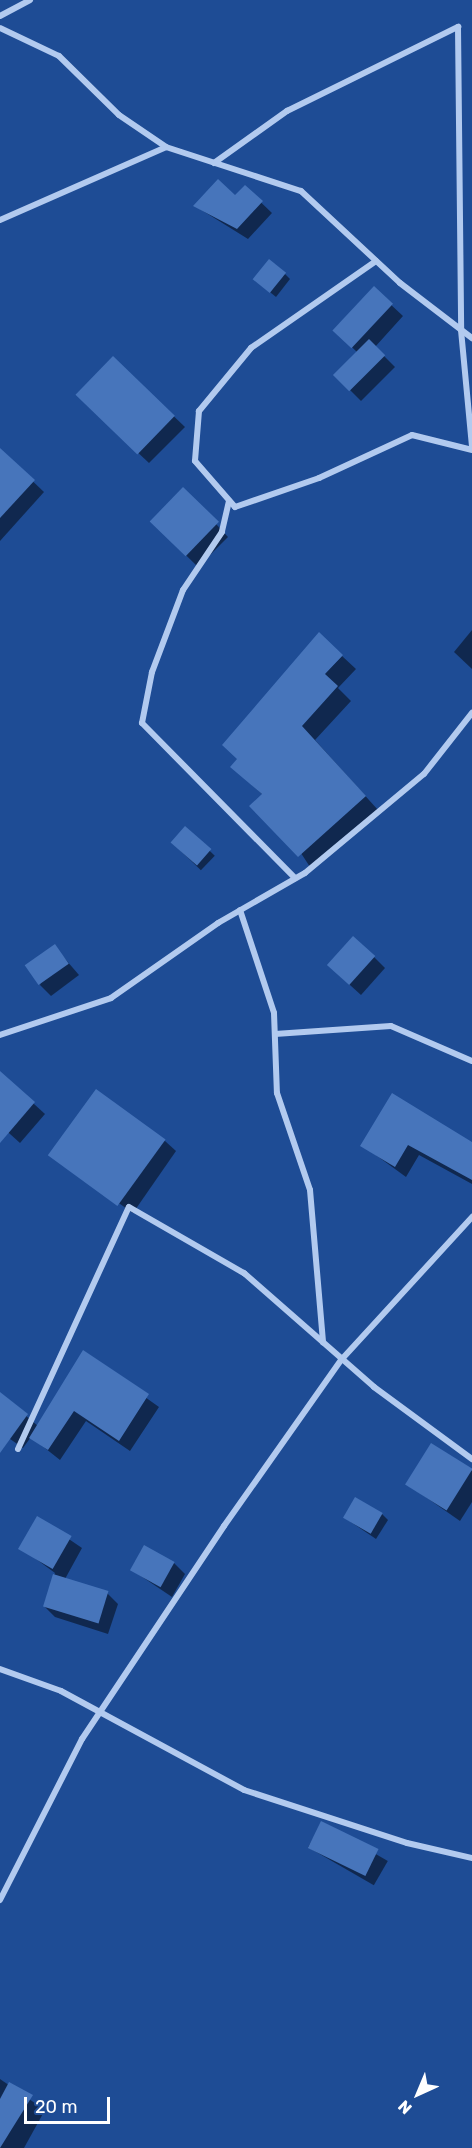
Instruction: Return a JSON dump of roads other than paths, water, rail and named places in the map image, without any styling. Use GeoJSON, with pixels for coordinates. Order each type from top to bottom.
{"type":"FeatureCollection","features":[{"type":"Feature","properties":{"kind":"street"},"geometry":{"type":"LineString","coordinates":[[0,16],[30,0]]}},
{"type":"Feature","properties":{"kind":"street"},"geometry":{"type":"LineString","coordinates":[[214,163],[286,111],[458,27],[461,330],[472,448],[412,435],[319,478],[235,507],[195,461],[200,411],[251,348],[376,261]]}},
{"type":"Feature","properties":{"kind":"street"},"geometry":{"type":"LineString","coordinates":[[0,28],[59,56],[119,115],[166,147],[301,191],[376,261],[472,338]]}},
{"type":"Feature","properties":{"kind":"street"},"geometry":{"type":"LineString","coordinates":[[0,220],[166,147]]}},
{"type":"Feature","properties":{"kind":"street"},"geometry":{"type":"LineString","coordinates":[[229,501],[222,532],[183,590],[152,672],[141,723],[295,878]]}},
{"type":"Feature","properties":{"kind":"street"},"geometry":{"type":"LineString","coordinates":[[0,1035],[111,998],[240,910],[295,878],[424,774],[472,714]]}},
{"type":"Feature","properties":{"kind":"street"},"geometry":{"type":"LineString","coordinates":[[240,910],[274,1013],[277,1093],[310,1190],[324,1343]]}},
{"type":"Feature","properties":{"kind":"street"},"geometry":{"type":"LineString","coordinates":[[275,1034],[391,1026],[472,1061]]}},
{"type":"Feature","properties":{"kind":"street"},"geometry":{"type":"LineString","coordinates":[[18,1449],[129,1207],[244,1273],[342,1359],[472,1459]]}},
{"type":"Feature","properties":{"kind":"street"},"geometry":{"type":"LineString","coordinates":[[0,1900],[101,1712],[342,1359],[472,1217]]}},
{"type":"Feature","properties":{"kind":"street"},"geometry":{"type":"LineString","coordinates":[[0,1670],[61,1691],[244,1790],[407,1843],[472,1858]]}}]}
